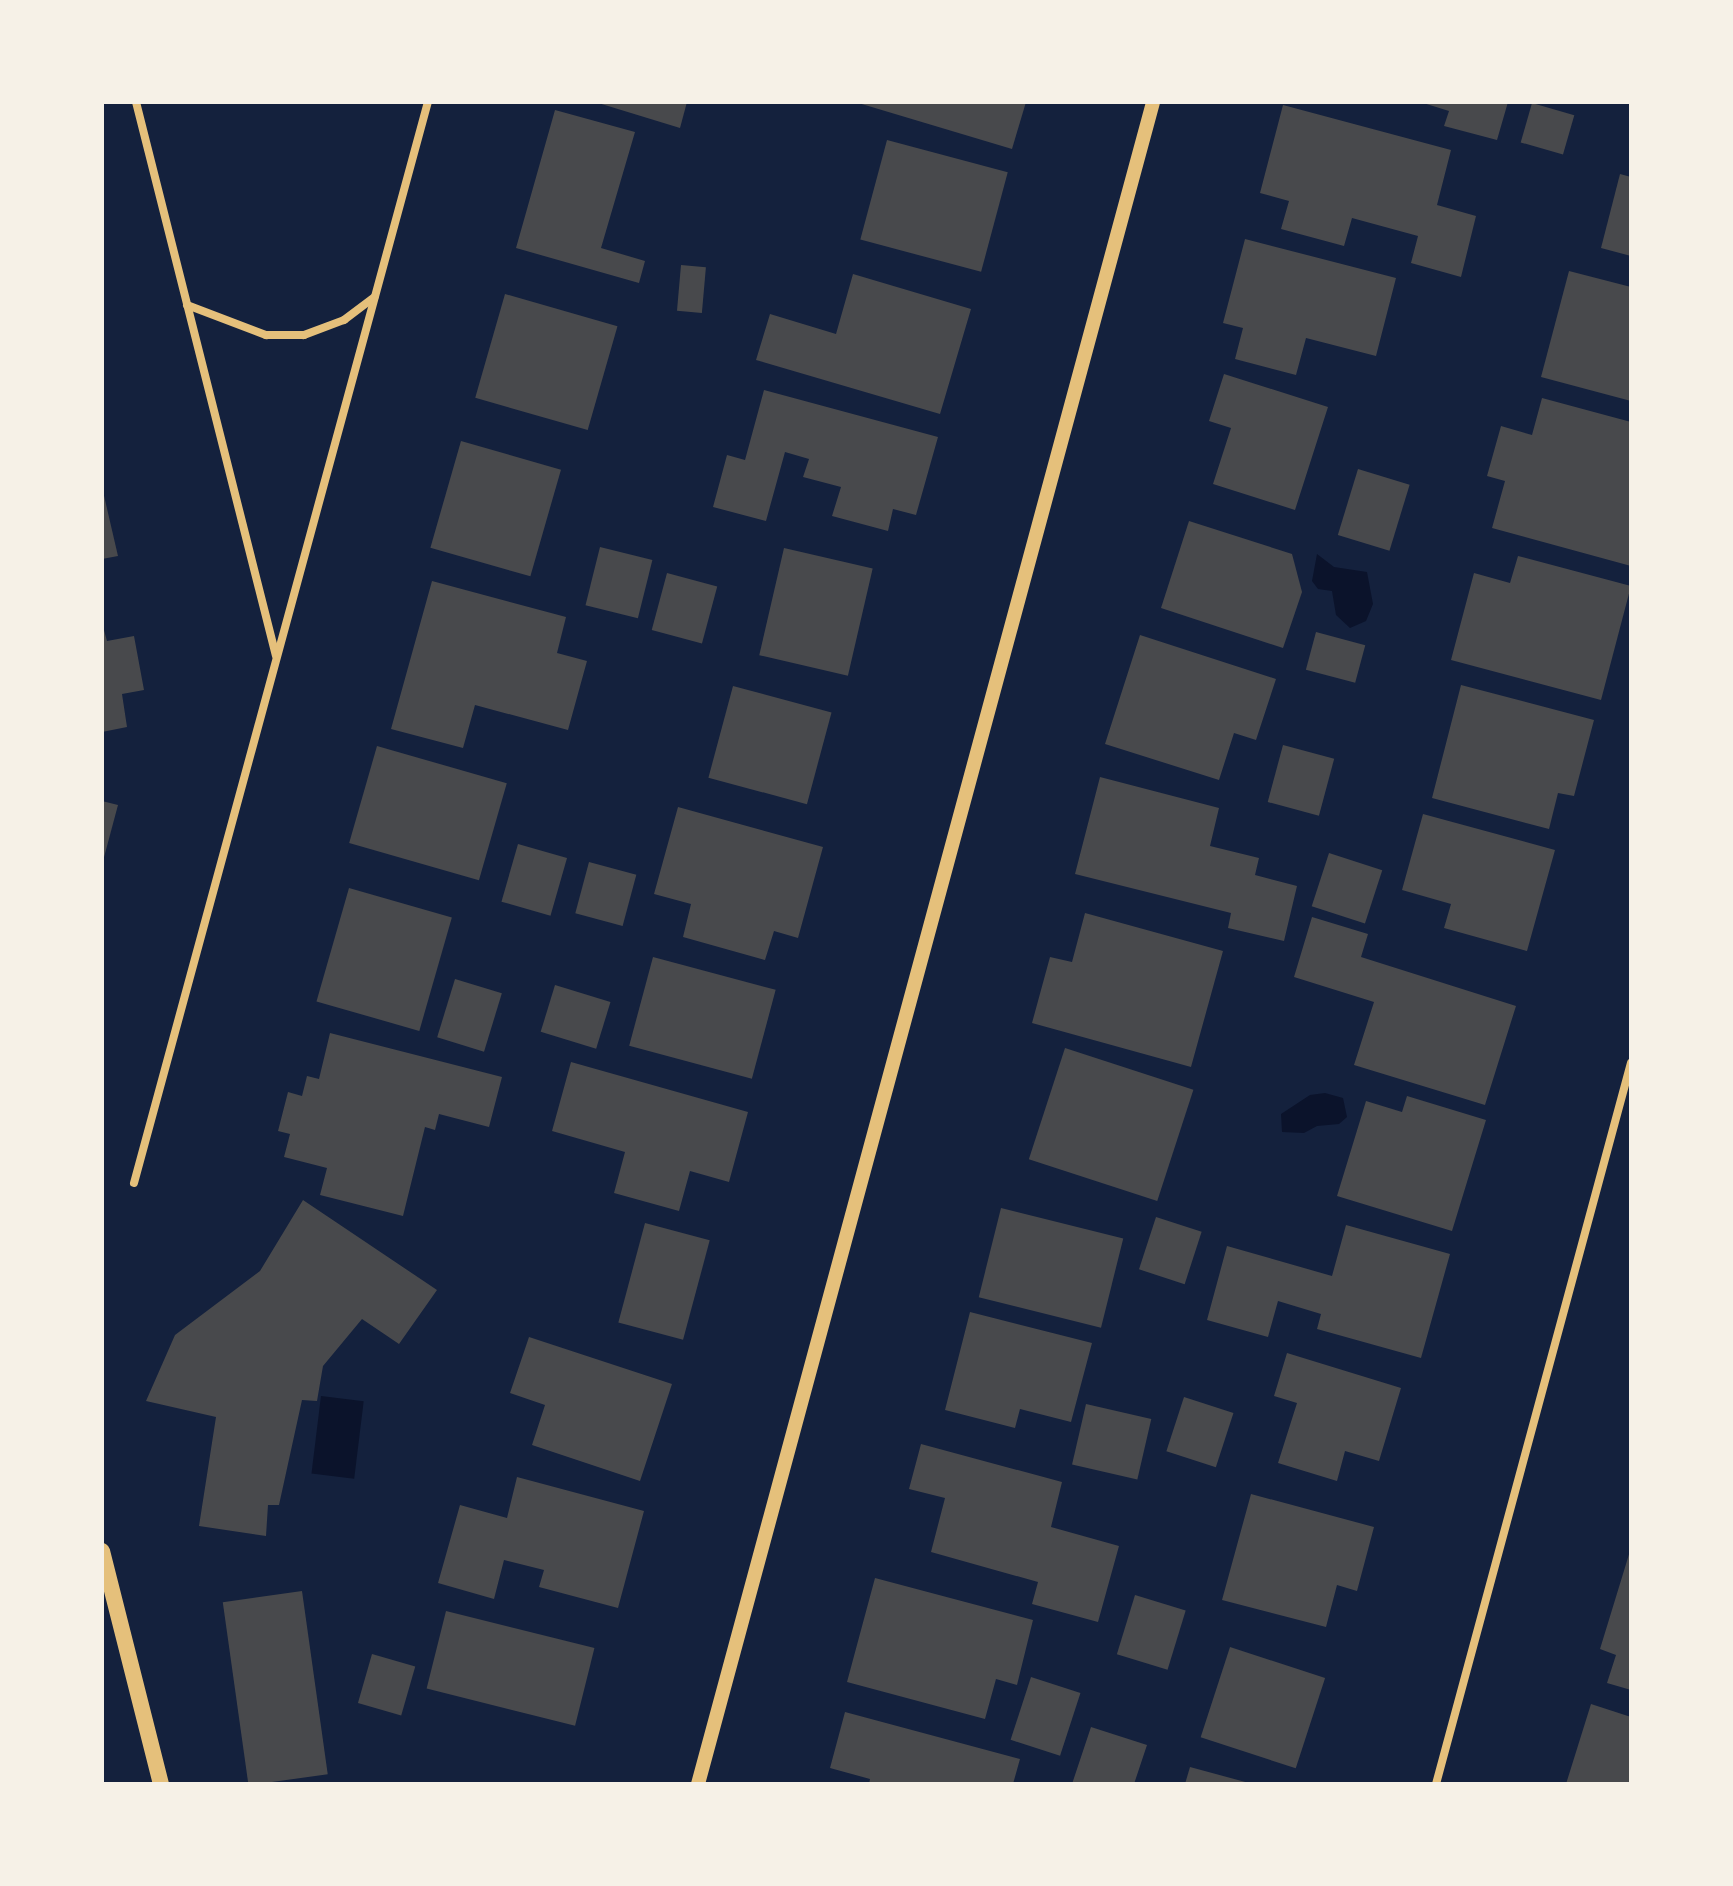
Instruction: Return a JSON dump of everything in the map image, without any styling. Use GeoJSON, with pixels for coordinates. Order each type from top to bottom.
{"type":"FeatureCollection","features":[{"type":"Feature","properties":{"kind":"main road"},"geometry":{"type":"LineString","coordinates":[[102,1551],[161,1784]]}},
{"type":"Feature","properties":{"kind":"street"},"geometry":{"type":"LineString","coordinates":[[136,102],[277,659]]}},
{"type":"Feature","properties":{"kind":"street"},"geometry":{"type":"LineString","coordinates":[[134,1183],[428,102]]}},
{"type":"Feature","properties":{"kind":"street"},"geometry":{"type":"LineString","coordinates":[[698,1784],[1153,102]]}},
{"type":"Feature","properties":{"kind":"street"},"geometry":{"type":"LineString","coordinates":[[187,305],[266,335],[304,335],[344,320],[375,297]]}},
{"type":"Feature","properties":{"kind":"street"},"geometry":{"type":"LineString","coordinates":[[1436,1784],[1631,1063]]}},
{"type":"Feature","properties":{"kind":"water"},"geometry":{"type":"Polygon","coordinates":[[[1317,554],[1334,567],[1367,572],[1373,604],[1366,621],[1350,628],[1336,615],[1332,591],[1318,589],[1312,581],[1317,554]]]}},
{"type":"Feature","properties":{"kind":"water"},"geometry":{"type":"Polygon","coordinates":[[[1325,1093],[1343,1098],[1347,1117],[1339,1124],[1317,1126],[1304,1133],[1282,1132],[1281,1114],[1310,1095],[1325,1093]]]}},
{"type":"Feature","properties":{"kind":"water"},"geometry":{"type":"Polygon","coordinates":[[[321,1396],[364,1401],[354,1479],[311,1473],[321,1396]]]}},
{"type":"Feature","properties":{"kind":"building"},"geometry":{"type":"Polygon","coordinates":[[[595,102],[687,102],[680,128],[595,102]]]}},
{"type":"Feature","properties":{"kind":"building"},"geometry":{"type":"Polygon","coordinates":[[[855,102],[1026,102],[1012,149],[855,102]]]}},
{"type":"Feature","properties":{"kind":"building"},"geometry":{"type":"Polygon","coordinates":[[[1420,102],[1508,102],[1497,140],[1444,126],[1449,111],[1420,102]]]}},
{"type":"Feature","properties":{"kind":"building"},"geometry":{"type":"Polygon","coordinates":[[[1532,103],[1574,115],[1563,155],[1521,142],[1532,103]]]}},
{"type":"Feature","properties":{"kind":"building"},"geometry":{"type":"Polygon","coordinates":[[[1283,105],[1451,150],[1437,205],[1476,216],[1461,277],[1411,263],[1418,236],[1352,218],[1344,246],[1281,229],[1289,201],[1260,193],[1283,105]]]}},
{"type":"Feature","properties":{"kind":"building"},"geometry":{"type":"Polygon","coordinates":[[[555,110],[635,132],[601,248],[645,261],[639,283],[516,248],[555,110]]]}},
{"type":"Feature","properties":{"kind":"building"},"geometry":{"type":"Polygon","coordinates":[[[887,140],[1008,172],[981,272],[860,239],[887,140]]]}},
{"type":"Feature","properties":{"kind":"building"},"geometry":{"type":"Polygon","coordinates":[[[1620,174],[1631,177],[1631,256],[1601,248],[1620,174]]]}},
{"type":"Feature","properties":{"kind":"building"},"geometry":{"type":"Polygon","coordinates":[[[1245,239],[1396,278],[1376,356],[1306,338],[1296,375],[1235,359],[1243,328],[1223,323],[1245,239]]]}},
{"type":"Feature","properties":{"kind":"building"},"geometry":{"type":"Polygon","coordinates":[[[681,265],[706,267],[702,313],[677,311],[681,265]]]}},
{"type":"Feature","properties":{"kind":"building"},"geometry":{"type":"Polygon","coordinates":[[[1569,271],[1631,287],[1631,401],[1541,377],[1569,271]]]}},
{"type":"Feature","properties":{"kind":"building"},"geometry":{"type":"Polygon","coordinates":[[[853,274],[971,309],[940,414],[756,360],[770,314],[836,334],[853,274]]]}},
{"type":"Feature","properties":{"kind":"building"},"geometry":{"type":"Polygon","coordinates":[[[505,294],[617,326],[588,430],[475,398],[505,294]]]}},
{"type":"Feature","properties":{"kind":"building"},"geometry":{"type":"Polygon","coordinates":[[[1224,374],[1328,407],[1295,510],[1213,484],[1231,428],[1209,421],[1224,374]]]}},
{"type":"Feature","properties":{"kind":"building"},"geometry":{"type":"Polygon","coordinates":[[[764,390],[938,437],[916,515],[893,509],[888,531],[832,516],[841,487],[803,477],[809,459],[785,452],[766,521],[713,507],[727,455],[745,460],[764,390]]]}},
{"type":"Feature","properties":{"kind":"building"},"geometry":{"type":"Polygon","coordinates":[[[1542,398],[1631,422],[1631,566],[1492,528],[1505,481],[1487,476],[1501,426],[1532,435],[1542,398]]]}},
{"type":"Feature","properties":{"kind":"building"},"geometry":{"type":"Polygon","coordinates":[[[461,441],[561,470],[530,576],[430,548],[461,441]]]}},
{"type":"Feature","properties":{"kind":"building"},"geometry":{"type":"Polygon","coordinates":[[[1358,469],[1410,485],[1389,551],[1338,535],[1358,469]]]}},
{"type":"Feature","properties":{"kind":"building"},"geometry":{"type":"Polygon","coordinates":[[[102,487],[118,556],[102,559],[102,487]]]}},
{"type":"Feature","properties":{"kind":"building"},"geometry":{"type":"Polygon","coordinates":[[[1189,521],[1292,554],[1302,592],[1283,648],[1161,608],[1189,521]]]}},
{"type":"Feature","properties":{"kind":"building"},"geometry":{"type":"Polygon","coordinates":[[[600,547],[652,560],[638,618],[585,605],[600,547]]]}},
{"type":"Feature","properties":{"kind":"building"},"geometry":{"type":"Polygon","coordinates":[[[784,548],[873,568],[848,676],[759,655],[784,548]]]}},
{"type":"Feature","properties":{"kind":"building"},"geometry":{"type":"Polygon","coordinates":[[[1518,556],[1631,586],[1601,700],[1451,660],[1474,573],[1510,583],[1518,556]]]}},
{"type":"Feature","properties":{"kind":"building"},"geometry":{"type":"Polygon","coordinates":[[[667,573],[717,586],[702,643],[652,630],[667,573]]]}},
{"type":"Feature","properties":{"kind":"building"},"geometry":{"type":"Polygon","coordinates":[[[432,581],[566,617],[557,653],[587,661],[568,730],[475,705],[463,748],[391,729],[432,581]]]}},
{"type":"Feature","properties":{"kind":"building"},"geometry":{"type":"Polygon","coordinates":[[[102,623],[107,641],[134,636],[144,690],[122,694],[127,727],[102,732],[102,623]]]}},
{"type":"Feature","properties":{"kind":"building"},"geometry":{"type":"Polygon","coordinates":[[[1316,632],[1365,645],[1355,683],[1306,670],[1316,632]]]}},
{"type":"Feature","properties":{"kind":"building"},"geometry":{"type":"Polygon","coordinates":[[[1140,635],[1276,679],[1256,740],[1234,733],[1219,780],[1105,744],[1140,635]]]}},
{"type":"Feature","properties":{"kind":"building"},"geometry":{"type":"Polygon","coordinates":[[[1461,685],[1594,720],[1574,796],[1558,793],[1549,829],[1432,798],[1461,685]]]}},
{"type":"Feature","properties":{"kind":"building"},"geometry":{"type":"Polygon","coordinates":[[[733,686],[832,712],[807,804],[708,778],[733,686]]]}},
{"type":"Feature","properties":{"kind":"building"},"geometry":{"type":"Polygon","coordinates":[[[1283,745],[1334,759],[1319,816],[1268,802],[1283,745]]]}},
{"type":"Feature","properties":{"kind":"building"},"geometry":{"type":"Polygon","coordinates":[[[377,746],[507,783],[479,880],[349,843],[377,746]]]}},
{"type":"Feature","properties":{"kind":"building"},"geometry":{"type":"Polygon","coordinates":[[[1100,777],[1219,808],[1210,846],[1259,858],[1255,875],[1297,886],[1284,941],[1228,928],[1231,913],[1075,874],[1100,777]]]}},
{"type":"Feature","properties":{"kind":"building"},"geometry":{"type":"Polygon","coordinates":[[[102,801],[118,805],[103,861],[102,861],[102,801]]]}},
{"type":"Feature","properties":{"kind":"building"},"geometry":{"type":"Polygon","coordinates":[[[678,807],[823,847],[798,938],[774,931],[765,960],[683,937],[691,904],[654,894],[678,807]]]}},
{"type":"Feature","properties":{"kind":"building"},"geometry":{"type":"Polygon","coordinates":[[[1423,814],[1555,850],[1527,951],[1444,928],[1451,904],[1402,890],[1423,814]]]}},
{"type":"Feature","properties":{"kind":"building"},"geometry":{"type":"Polygon","coordinates":[[[518,844],[567,858],[550,916],[501,902],[518,844]]]}},
{"type":"Feature","properties":{"kind":"building"},"geometry":{"type":"Polygon","coordinates":[[[1329,853],[1382,870],[1365,924],[1312,906],[1329,853]]]}},
{"type":"Feature","properties":{"kind":"building"},"geometry":{"type":"Polygon","coordinates":[[[589,862],[636,875],[623,926],[575,913],[589,862]]]}},
{"type":"Feature","properties":{"kind":"building"},"geometry":{"type":"Polygon","coordinates":[[[349,888],[452,917],[419,1031],[316,1001],[349,888]]]}},
{"type":"Feature","properties":{"kind":"building"},"geometry":{"type":"Polygon","coordinates":[[[1085,913],[1223,951],[1191,1067],[1032,1023],[1050,957],[1072,962],[1085,913]]]}},
{"type":"Feature","properties":{"kind":"building"},"geometry":{"type":"Polygon","coordinates":[[[1312,917],[1368,934],[1361,957],[1516,1006],[1485,1105],[1354,1065],[1374,1002],[1294,977],[1312,917]]]}},
{"type":"Feature","properties":{"kind":"building"},"geometry":{"type":"Polygon","coordinates":[[[653,957],[776,990],[752,1079],[629,1046],[653,957]]]}},
{"type":"Feature","properties":{"kind":"building"},"geometry":{"type":"Polygon","coordinates":[[[455,979],[502,993],[484,1052],[437,1037],[455,979]]]}},
{"type":"Feature","properties":{"kind":"building"},"geometry":{"type":"Polygon","coordinates":[[[555,985],[610,1002],[596,1049],[541,1032],[555,985]]]}},
{"type":"Feature","properties":{"kind":"building"},"geometry":{"type":"Polygon","coordinates":[[[330,1033],[502,1077],[489,1127],[439,1114],[435,1130],[425,1127],[403,1216],[320,1195],[327,1168],[284,1157],[290,1134],[278,1131],[288,1092],[302,1096],[307,1076],[319,1079],[330,1033]]]}},
{"type":"Feature","properties":{"kind":"building"},"geometry":{"type":"Polygon","coordinates":[[[1065,1048],[1193,1090],[1157,1201],[1029,1159],[1065,1048]]]}},
{"type":"Feature","properties":{"kind":"building"},"geometry":{"type":"Polygon","coordinates":[[[571,1062],[748,1112],[729,1182],[690,1171],[679,1211],[614,1193],[625,1152],[552,1131],[571,1062]]]}},
{"type":"Feature","properties":{"kind":"building"},"geometry":{"type":"Polygon","coordinates":[[[1407,1096],[1486,1120],[1452,1231],[1337,1196],[1366,1101],[1402,1112],[1407,1096]]]}},
{"type":"Feature","properties":{"kind":"building"},"geometry":{"type":"Polygon","coordinates":[[[303,1200],[437,1290],[399,1344],[362,1319],[323,1366],[317,1401],[302,1400],[279,1505],[268,1505],[266,1536],[199,1526],[216,1417],[146,1401],[175,1335],[260,1271],[303,1200]]]}},
{"type":"Feature","properties":{"kind":"building"},"geometry":{"type":"Polygon","coordinates":[[[1001,1208],[1123,1238],[1101,1328],[979,1297],[1001,1208]]]}},
{"type":"Feature","properties":{"kind":"building"},"geometry":{"type":"Polygon","coordinates":[[[1156,1217],[1202,1232],[1185,1284],[1139,1269],[1156,1217]]]}},
{"type":"Feature","properties":{"kind":"building"},"geometry":{"type":"Polygon","coordinates":[[[645,1223],[710,1240],[683,1340],[618,1322],[645,1223]]]}},
{"type":"Feature","properties":{"kind":"building"},"geometry":{"type":"Polygon","coordinates":[[[1346,1225],[1450,1254],[1421,1358],[1317,1329],[1321,1314],[1278,1301],[1268,1337],[1207,1320],[1227,1246],[1332,1276],[1346,1225]]]}},
{"type":"Feature","properties":{"kind":"building"},"geometry":{"type":"Polygon","coordinates":[[[970,1312],[1092,1343],[1071,1422],[1020,1409],[1015,1428],[945,1410],[970,1312]]]}},
{"type":"Feature","properties":{"kind":"building"},"geometry":{"type":"Polygon","coordinates":[[[529,1337],[672,1384],[640,1481],[532,1445],[545,1405],[510,1393],[529,1337]]]}},
{"type":"Feature","properties":{"kind":"building"},"geometry":{"type":"Polygon","coordinates":[[[1287,1353],[1401,1388],[1379,1461],[1345,1451],[1337,1481],[1278,1463],[1297,1403],[1274,1396],[1287,1353]]]}},
{"type":"Feature","properties":{"kind":"building"},"geometry":{"type":"Polygon","coordinates":[[[1184,1397],[1233,1413],[1216,1467],[1166,1451],[1184,1397]]]}},
{"type":"Feature","properties":{"kind":"building"},"geometry":{"type":"Polygon","coordinates":[[[1086,1404],[1151,1419],[1137,1479],[1072,1464],[1086,1404]]]}},
{"type":"Feature","properties":{"kind":"building"},"geometry":{"type":"Polygon","coordinates":[[[921,1444],[1062,1482],[1051,1527],[1119,1546],[1098,1622],[1032,1604],[1038,1582],[931,1552],[945,1498],[909,1489],[921,1444]]]}},
{"type":"Feature","properties":{"kind":"building"},"geometry":{"type":"Polygon","coordinates":[[[517,1477],[644,1511],[618,1608],[539,1587],[544,1570],[504,1560],[494,1599],[438,1583],[460,1505],[507,1518],[517,1477]]]}},
{"type":"Feature","properties":{"kind":"building"},"geometry":{"type":"Polygon","coordinates":[[[1251,1494],[1374,1527],[1357,1591],[1337,1585],[1326,1627],[1222,1600],[1251,1494]]]}},
{"type":"Feature","properties":{"kind":"building"},"geometry":{"type":"Polygon","coordinates":[[[1630,1551],[1631,1690],[1607,1683],[1616,1655],[1600,1649],[1630,1551]]]}},
{"type":"Feature","properties":{"kind":"building"},"geometry":{"type":"Polygon","coordinates":[[[875,1578],[1033,1620],[1017,1685],[996,1679],[985,1719],[847,1682],[875,1578]]]}},
{"type":"Feature","properties":{"kind":"building"},"geometry":{"type":"Polygon","coordinates":[[[302,1591],[328,1774],[248,1784],[223,1602],[302,1591]]]}},
{"type":"Feature","properties":{"kind":"building"},"geometry":{"type":"Polygon","coordinates":[[[1135,1595],[1186,1610],[1168,1670],[1117,1654],[1135,1595]]]}},
{"type":"Feature","properties":{"kind":"building"},"geometry":{"type":"Polygon","coordinates":[[[446,1611],[594,1648],[575,1726],[427,1689],[446,1611]]]}},
{"type":"Feature","properties":{"kind":"building"},"geometry":{"type":"Polygon","coordinates":[[[1230,1647],[1325,1678],[1296,1768],[1201,1737],[1230,1647]]]}},
{"type":"Feature","properties":{"kind":"building"},"geometry":{"type":"Polygon","coordinates":[[[372,1654],[415,1666],[401,1715],[358,1703],[372,1654]]]}},
{"type":"Feature","properties":{"kind":"building"},"geometry":{"type":"Polygon","coordinates":[[[1031,1677],[1080,1693],[1060,1756],[1011,1740],[1031,1677]]]}},
{"type":"Feature","properties":{"kind":"building"},"geometry":{"type":"Polygon","coordinates":[[[1591,1704],[1631,1717],[1631,1784],[1566,1784],[1591,1704]]]}},
{"type":"Feature","properties":{"kind":"building"},"geometry":{"type":"Polygon","coordinates":[[[845,1712],[1020,1759],[1013,1784],[869,1784],[870,1779],[830,1768],[845,1712]]]}},
{"type":"Feature","properties":{"kind":"building"},"geometry":{"type":"Polygon","coordinates":[[[1091,1727],[1147,1745],[1134,1784],[1072,1784],[1091,1727]]]}},
{"type":"Feature","properties":{"kind":"building"},"geometry":{"type":"Polygon","coordinates":[[[1190,1767],[1249,1783],[1249,1784],[1185,1784],[1190,1767]]]}}]}
